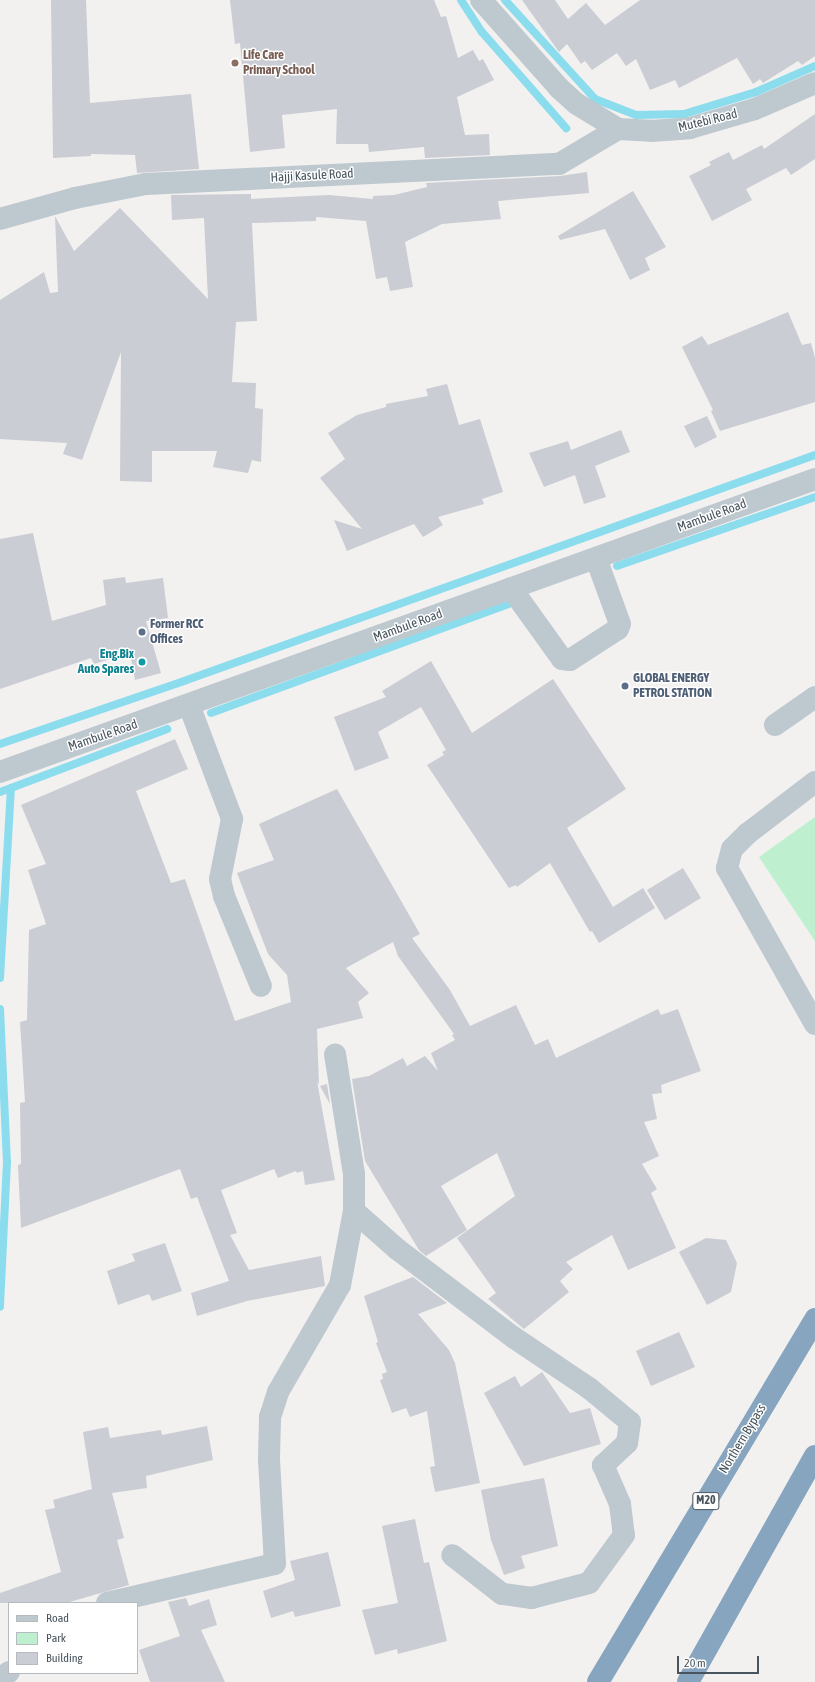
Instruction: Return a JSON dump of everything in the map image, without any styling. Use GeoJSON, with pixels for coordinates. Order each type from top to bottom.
{"type":"FeatureCollection","features":[{"type":"Feature","properties":{"kind":"highway","name":"Northern Bypass"},"geometry":{"type":"LineString","coordinates":[[598,1680],[815,1319]]}},
{"type":"Feature","properties":{"kind":"highway"},"geometry":{"type":"LineString","coordinates":[[688,1682],[815,1456]]}},
{"type":"Feature","properties":{"kind":"street","name":"Mutebi Road"},"geometry":{"type":"LineString","coordinates":[[481,0],[559,88],[577,104],[618,129],[651,131],[690,128],[755,109],[815,82]]}},
{"type":"Feature","properties":{"kind":"street","name":"Hajji Kasule Road"},"geometry":{"type":"LineString","coordinates":[[0,219],[75,198],[146,184],[559,164],[618,129]]}},
{"type":"Feature","properties":{"kind":"street","name":"Mambule Road"},"geometry":{"type":"LineString","coordinates":[[0,772],[815,479]]}},
{"type":"Feature","properties":{"kind":"street"},"geometry":{"type":"LineString","coordinates":[[511,588],[562,659],[570,660],[618,629],[620,624],[596,558]]}},
{"type":"Feature","properties":{"kind":"street"},"geometry":{"type":"LineString","coordinates":[[775,725],[815,697]]}},
{"type":"Feature","properties":{"kind":"street"},"geometry":{"type":"LineString","coordinates":[[189,705],[232,819],[220,879],[224,896],[261,986]]}},
{"type":"Feature","properties":{"kind":"street"},"geometry":{"type":"LineString","coordinates":[[815,782],[747,834],[732,849],[727,868],[815,1024]]}},
{"type":"Feature","properties":{"kind":"street"},"geometry":{"type":"LineString","coordinates":[[111,1602],[275,1564],[269,1459],[270,1417],[278,1392],[340,1285],[354,1211],[354,1174],[336,1054]]}},
{"type":"Feature","properties":{"kind":"street"},"geometry":{"type":"LineString","coordinates":[[354,1211],[403,1253],[513,1337],[589,1388],[630,1422],[627,1443],[602,1465],[620,1504],[624,1535],[589,1583],[532,1598],[502,1594],[452,1555]]}},
{"type":"Feature","properties":{"kind":"street"},"geometry":{"type":"LineString","coordinates":[[0,1680],[8,1673]]}},
{"type":"Feature","properties":{"kind":"green space"},"geometry":{"type":"Polygon","coordinates":[[[815,817],[815,941],[759,857],[815,817]]]}},
{"type":"Feature","properties":{"kind":"building"},"geometry":{"type":"Polygon","coordinates":[[[51,0],[86,0],[90,103],[191,94],[199,169],[137,173],[135,155],[91,154],[91,156],[53,158],[51,0]]]}},
{"type":"Feature","properties":{"kind":"building"},"geometry":{"type":"Polygon","coordinates":[[[230,0],[434,0],[441,17],[446,16],[458,58],[473,50],[479,61],[483,59],[494,80],[457,97],[465,135],[489,134],[490,155],[425,158],[424,147],[369,152],[368,144],[336,144],[337,109],[282,115],[285,148],[250,152],[240,43],[235,44],[230,0]]]}},
{"type":"Feature","properties":{"kind":"building"},"geometry":{"type":"Polygon","coordinates":[[[522,0],[555,0],[568,19],[586,3],[605,25],[640,0],[815,0],[815,56],[802,65],[798,61],[763,83],[760,79],[753,84],[737,58],[679,88],[675,80],[650,90],[636,59],[626,66],[617,53],[592,70],[585,61],[581,64],[567,44],[559,52],[522,0]]]}},
{"type":"Feature","properties":{"kind":"building"},"geometry":{"type":"Polygon","coordinates":[[[815,114],[815,159],[791,175],[786,168],[746,189],[752,200],[712,221],[689,176],[711,165],[709,162],[729,152],[733,160],[762,145],[764,149],[815,114]]]}},
{"type":"Feature","properties":{"kind":"building"},"geometry":{"type":"Polygon","coordinates":[[[587,172],[589,193],[498,201],[501,219],[442,224],[405,242],[413,287],[390,291],[387,277],[376,279],[366,221],[316,217],[316,221],[252,223],[257,321],[236,322],[232,382],[256,383],[255,408],[263,409],[261,462],[252,460],[248,473],[213,467],[217,451],[152,451],[152,482],[120,481],[121,352],[82,460],[63,454],[67,443],[0,439],[0,300],[44,272],[50,293],[58,292],[55,216],[74,251],[120,208],[208,299],[204,218],[172,220],[171,195],[251,194],[251,199],[329,195],[373,199],[373,196],[394,195],[427,187],[426,183],[560,176],[587,172]]]}},
{"type":"Feature","properties":{"kind":"building"},"geometry":{"type":"Polygon","coordinates":[[[633,191],[666,247],[645,258],[650,270],[630,280],[605,229],[560,240],[558,236],[633,191]]]}},
{"type":"Feature","properties":{"kind":"building"},"geometry":{"type":"Polygon","coordinates":[[[788,312],[802,345],[811,343],[815,358],[815,402],[720,431],[711,411],[713,410],[682,347],[702,336],[708,345],[788,312]]]}},
{"type":"Feature","properties":{"kind":"building"},"geometry":{"type":"Polygon","coordinates":[[[447,384],[459,425],[480,419],[503,492],[482,499],[484,504],[438,517],[443,525],[423,537],[414,524],[347,551],[334,520],[362,529],[320,478],[345,459],[328,433],[357,415],[386,407],[386,404],[428,396],[426,389],[447,384]]]}},
{"type":"Feature","properties":{"kind":"building"},"geometry":{"type":"Polygon","coordinates":[[[707,416],[717,437],[695,448],[684,426],[707,416]]]}},
{"type":"Feature","properties":{"kind":"building"},"geometry":{"type":"Polygon","coordinates":[[[621,430],[630,452],[595,466],[606,497],[584,504],[575,475],[544,487],[529,453],[568,441],[571,450],[621,430]]]}},
{"type":"Feature","properties":{"kind":"building"},"geometry":{"type":"Polygon","coordinates":[[[33,533],[52,621],[106,605],[103,580],[125,577],[126,583],[163,578],[168,618],[146,621],[161,673],[135,680],[130,653],[94,664],[91,658],[0,689],[0,539],[33,533]]]}},
{"type":"Feature","properties":{"kind":"building"},"geometry":{"type":"Polygon","coordinates":[[[431,661],[472,733],[553,679],[626,789],[567,828],[613,907],[643,888],[655,908],[599,943],[592,931],[590,932],[550,863],[517,887],[516,885],[509,888],[427,765],[444,755],[442,752],[446,750],[421,707],[378,732],[389,758],[355,771],[334,717],[386,697],[382,691],[431,661]]]}},
{"type":"Feature","properties":{"kind":"building"},"geometry":{"type":"Polygon","coordinates":[[[175,739],[188,769],[136,791],[171,883],[185,879],[235,1021],[291,1002],[287,975],[268,954],[237,873],[274,860],[259,824],[337,789],[420,934],[412,938],[450,990],[470,1026],[516,1005],[535,1045],[548,1039],[556,1058],[658,1009],[661,1015],[678,1009],[701,1071],[661,1085],[662,1093],[652,1094],[657,1119],[644,1122],[659,1156],[642,1164],[657,1189],[651,1193],[676,1248],[628,1270],[612,1235],[566,1262],[573,1269],[560,1281],[569,1292],[524,1329],[488,1299],[496,1293],[457,1238],[515,1196],[497,1153],[441,1186],[467,1230],[426,1256],[419,1250],[365,1161],[352,1079],[369,1076],[403,1058],[407,1066],[425,1056],[438,1071],[431,1053],[455,1040],[452,1035],[454,1034],[398,956],[393,942],[346,968],[369,993],[358,1002],[363,1018],[317,1029],[319,1085],[317,1081],[335,1180],[305,1185],[303,1171],[297,1173],[296,1171],[278,1178],[274,1169],[221,1190],[237,1233],[230,1235],[249,1270],[321,1256],[325,1286],[247,1301],[197,1316],[191,1293],[229,1281],[197,1197],[191,1199],[180,1169],[21,1228],[18,1165],[21,1164],[20,1103],[25,1102],[20,1022],[27,1020],[29,930],[46,924],[28,870],[46,864],[21,805],[175,739]]]}},
{"type":"Feature","properties":{"kind":"building"},"geometry":{"type":"Polygon","coordinates":[[[683,868],[701,898],[665,920],[647,890],[683,868]]]}},
{"type":"Feature","properties":{"kind":"building"},"geometry":{"type":"Polygon","coordinates":[[[327,1084],[330,1104],[320,1086],[327,1084]]]}},
{"type":"Feature","properties":{"kind":"building"},"geometry":{"type":"Polygon","coordinates":[[[706,1238],[726,1240],[737,1263],[731,1292],[707,1305],[679,1252],[706,1238]]]}},
{"type":"Feature","properties":{"kind":"building"},"geometry":{"type":"Polygon","coordinates":[[[165,1243],[182,1291],[152,1301],[149,1294],[118,1305],[107,1271],[135,1261],[132,1254],[165,1243]]]}},
{"type":"Feature","properties":{"kind":"building"},"geometry":{"type":"Polygon","coordinates":[[[413,1277],[447,1303],[418,1314],[449,1350],[455,1363],[480,1483],[435,1492],[430,1467],[435,1466],[427,1411],[410,1417],[406,1408],[392,1413],[380,1380],[383,1379],[382,1374],[387,1372],[376,1343],[378,1342],[364,1296],[413,1277]]]}},
{"type":"Feature","properties":{"kind":"building"},"geometry":{"type":"Polygon","coordinates":[[[679,1332],[695,1367],[651,1386],[636,1351],[679,1332]]]}},
{"type":"Feature","properties":{"kind":"building"},"geometry":{"type":"Polygon","coordinates":[[[542,1372],[570,1413],[590,1408],[601,1444],[524,1466],[484,1393],[515,1376],[521,1387],[542,1372]]]}},
{"type":"Feature","properties":{"kind":"building"},"geometry":{"type":"Polygon","coordinates":[[[207,1426],[213,1460],[146,1476],[147,1488],[112,1493],[124,1538],[117,1540],[129,1585],[70,1602],[0,1603],[0,1593],[61,1572],[45,1510],[55,1508],[53,1500],[92,1489],[83,1432],[108,1427],[110,1438],[161,1430],[162,1435],[207,1426]]]}},
{"type":"Feature","properties":{"kind":"building"},"geometry":{"type":"Polygon","coordinates":[[[544,1478],[558,1546],[521,1556],[525,1568],[504,1575],[491,1540],[481,1490],[544,1478]]]}},
{"type":"Feature","properties":{"kind":"building"},"geometry":{"type":"Polygon","coordinates":[[[415,1519],[424,1563],[429,1562],[447,1641],[398,1654],[397,1649],[375,1655],[362,1610],[398,1603],[382,1526],[415,1519]]]}},
{"type":"Feature","properties":{"kind":"building"},"geometry":{"type":"Polygon","coordinates":[[[328,1552],[341,1606],[295,1617],[293,1611],[271,1618],[263,1591],[295,1580],[290,1561],[328,1552]]]}},
{"type":"Feature","properties":{"kind":"building"},"geometry":{"type":"Polygon","coordinates":[[[186,1598],[189,1606],[209,1599],[217,1625],[201,1630],[225,1682],[150,1682],[139,1650],[180,1636],[168,1602],[186,1598]]]}},
{"type":"Feature","properties":{"kind":"waterway"},"geometry":{"type":"LineString","coordinates":[[461,0],[482,32],[566,128]]}},
{"type":"Feature","properties":{"kind":"waterway"},"geometry":{"type":"LineString","coordinates":[[505,0],[595,99],[636,115],[684,114],[756,92],[815,66]]}},
{"type":"Feature","properties":{"kind":"waterway"},"geometry":{"type":"LineString","coordinates":[[0,744],[184,681],[815,455]]}},
{"type":"Feature","properties":{"kind":"waterway"},"geometry":{"type":"LineString","coordinates":[[617,566],[815,497]]}},
{"type":"Feature","properties":{"kind":"waterway"},"geometry":{"type":"LineString","coordinates":[[211,713],[509,604]]}},
{"type":"Feature","properties":{"kind":"waterway"},"geometry":{"type":"LineString","coordinates":[[0,978],[11,788],[167,729]]}},
{"type":"Feature","properties":{"kind":"waterway"},"geometry":{"type":"LineString","coordinates":[[0,792],[11,788]]}},
{"type":"Feature","properties":{"kind":"waterway"},"geometry":{"type":"LineString","coordinates":[[0,1009],[7,1162],[0,1307]]}},
{"type":"Feature","properties":{"kind":"place","name":"Life Care Primary School"},"geometry":{"type":"Point","coordinates":[235,63]}},
{"type":"Feature","properties":{"kind":"place","name":"Former RCC Offices"},"geometry":{"type":"Point","coordinates":[142,632]}},
{"type":"Feature","properties":{"kind":"place","name":"Eng.Bix Auto Spares"},"geometry":{"type":"Point","coordinates":[142,662]}},
{"type":"Feature","properties":{"kind":"place","name":"GLOBAL ENERGY PETROL STATION"},"geometry":{"type":"Point","coordinates":[625,686]}}]}
